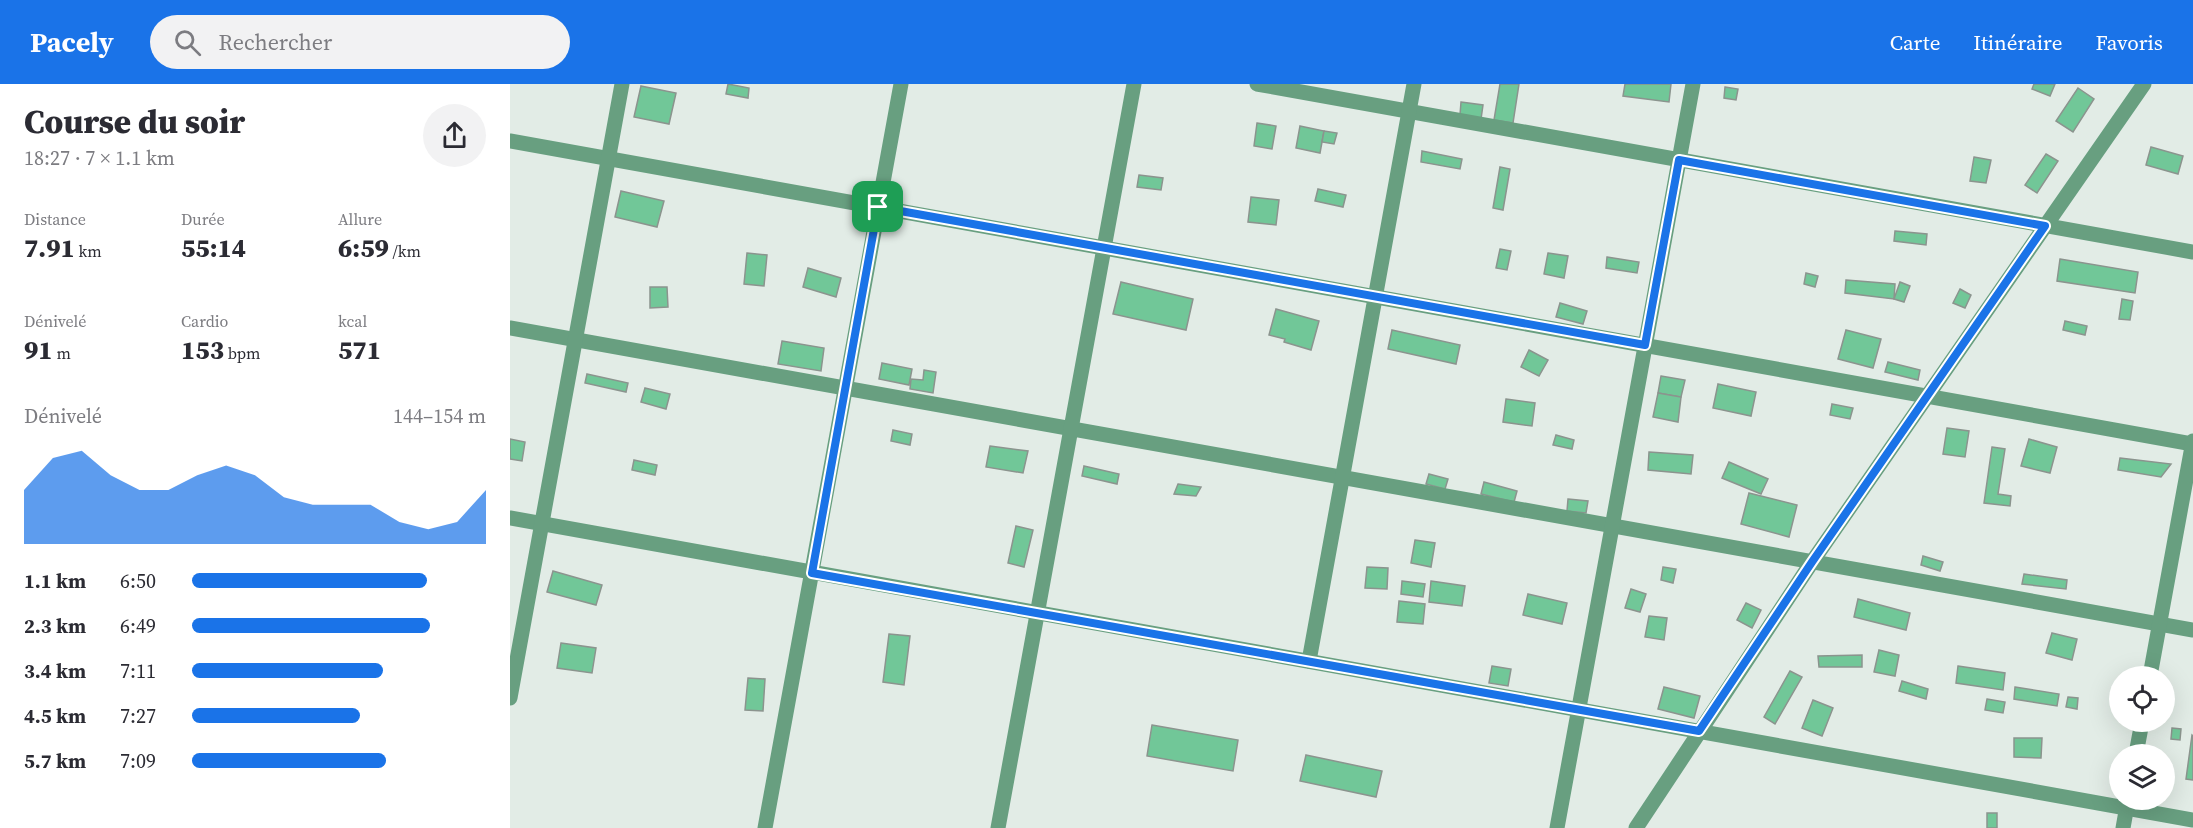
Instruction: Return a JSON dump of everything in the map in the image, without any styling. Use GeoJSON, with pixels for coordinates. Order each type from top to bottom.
{"type":"FeatureCollection","features":[{"type":"Feature","properties":{"kind":"street"},"geometry":{"type":"LineString","coordinates":[[510,698],[622,84]]}},
{"type":"Feature","properties":{"kind":"street"},"geometry":{"type":"LineString","coordinates":[[765,828],[900,84]]}},
{"type":"Feature","properties":{"kind":"street"},"geometry":{"type":"LineString","coordinates":[[998,828],[1134,84]]}},
{"type":"Feature","properties":{"kind":"street"},"geometry":{"type":"LineString","coordinates":[[1257,84],[2193,252]]}},
{"type":"Feature","properties":{"kind":"street"},"geometry":{"type":"LineString","coordinates":[[1309,662],[1414,84]]}},
{"type":"Feature","properties":{"kind":"street"},"geometry":{"type":"LineString","coordinates":[[1557,828],[1692,84]]}},
{"type":"Feature","properties":{"kind":"street"},"geometry":{"type":"LineString","coordinates":[[1636,828],[1812,562],[2144,84]]}},
{"type":"Feature","properties":{"kind":"street"},"geometry":{"type":"LineString","coordinates":[[510,141],[2193,443],[2152,666]]}},
{"type":"Feature","properties":{"kind":"street"},"geometry":{"type":"LineString","coordinates":[[510,328],[2193,630]]}},
{"type":"Feature","properties":{"kind":"street"},"geometry":{"type":"LineString","coordinates":[[510,518],[1578,710],[2109,801]]}},
{"type":"Feature","properties":{"kind":"street"},"geometry":{"type":"LineString","coordinates":[[2122,828],[2126,810]]}},
{"type":"Feature","properties":{"kind":"street"},"geometry":{"type":"LineString","coordinates":[[2152,810],[2193,820]]}},
{"type":"Feature","properties":{"kind":"building"},"geometry":{"type":"Polygon","coordinates":[[[728,84],[749,88],[748,98],[726,94],[728,84]]]}},
{"type":"Feature","properties":{"kind":"building"},"geometry":{"type":"Polygon","coordinates":[[[1500,84],[1519,84],[1513,123],[1494,120],[1500,84]]]}},
{"type":"Feature","properties":{"kind":"building"},"geometry":{"type":"Polygon","coordinates":[[[1625,84],[1671,84],[1669,102],[1623,96],[1625,84]]]}},
{"type":"Feature","properties":{"kind":"building"},"geometry":{"type":"Polygon","coordinates":[[[2034,84],[2055,84],[2050,96],[2032,89],[2034,84]]]}},
{"type":"Feature","properties":{"kind":"building"},"geometry":{"type":"Polygon","coordinates":[[[641,86],[676,93],[669,124],[634,117],[641,86]]]}},
{"type":"Feature","properties":{"kind":"building"},"geometry":{"type":"Polygon","coordinates":[[[1725,87],[1738,89],[1736,100],[1724,98],[1725,87]]]}},
{"type":"Feature","properties":{"kind":"building"},"geometry":{"type":"Polygon","coordinates":[[[2078,88],[2094,99],[2073,132],[2056,121],[2078,88]]]}},
{"type":"Feature","properties":{"kind":"building"},"geometry":{"type":"Polygon","coordinates":[[[1461,102],[1483,105],[1481,119],[1460,115],[1461,102]]]}},
{"type":"Feature","properties":{"kind":"building"},"geometry":{"type":"Polygon","coordinates":[[[1257,123],[1276,126],[1272,149],[1254,146],[1257,123]]]}},
{"type":"Feature","properties":{"kind":"building"},"geometry":{"type":"Polygon","coordinates":[[[1300,126],[1324,131],[1320,153],[1296,148],[1300,126]]]}},
{"type":"Feature","properties":{"kind":"building"},"geometry":{"type":"Polygon","coordinates":[[[1324,131],[1337,133],[1334,144],[1322,142],[1324,131]]]}},
{"type":"Feature","properties":{"kind":"building"},"geometry":{"type":"Polygon","coordinates":[[[2151,147],[2183,156],[2178,174],[2146,165],[2151,147]]]}},
{"type":"Feature","properties":{"kind":"building"},"geometry":{"type":"Polygon","coordinates":[[[1422,151],[1462,159],[1460,169],[1421,162],[1422,151]]]}},
{"type":"Feature","properties":{"kind":"building"},"geometry":{"type":"Polygon","coordinates":[[[2046,154],[2058,161],[2037,193],[2025,185],[2046,154]]]}},
{"type":"Feature","properties":{"kind":"building"},"geometry":{"type":"Polygon","coordinates":[[[1974,157],[1991,160],[1986,183],[1970,181],[1974,157]]]}},
{"type":"Feature","properties":{"kind":"building"},"geometry":{"type":"Polygon","coordinates":[[[1500,167],[1510,169],[1503,210],[1493,208],[1500,167]]]}},
{"type":"Feature","properties":{"kind":"building"},"geometry":{"type":"Polygon","coordinates":[[[1139,175],[1163,178],[1161,190],[1137,187],[1139,175]]]}},
{"type":"Feature","properties":{"kind":"building"},"geometry":{"type":"Polygon","coordinates":[[[1318,189],[1346,195],[1343,207],[1315,201],[1318,189]]]}},
{"type":"Feature","properties":{"kind":"building"},"geometry":{"type":"Polygon","coordinates":[[[621,191],[664,201],[657,227],[615,217],[621,191]]]}},
{"type":"Feature","properties":{"kind":"building"},"geometry":{"type":"Polygon","coordinates":[[[1251,197],[1279,200],[1276,225],[1248,222],[1251,197]]]}},
{"type":"Feature","properties":{"kind":"building"},"geometry":{"type":"Polygon","coordinates":[[[1895,231],[1927,234],[1926,245],[1894,241],[1895,231]]]}},
{"type":"Feature","properties":{"kind":"building"},"geometry":{"type":"Polygon","coordinates":[[[1500,249],[1511,251],[1507,270],[1496,268],[1500,249]]]}},
{"type":"Feature","properties":{"kind":"building"},"geometry":{"type":"Polygon","coordinates":[[[747,253],[767,255],[764,286],[744,284],[747,253]]]}},
{"type":"Feature","properties":{"kind":"building"},"geometry":{"type":"Polygon","coordinates":[[[1548,253],[1568,256],[1564,278],[1544,274],[1548,253]]]}},
{"type":"Feature","properties":{"kind":"building"},"geometry":{"type":"Polygon","coordinates":[[[1607,257],[1639,262],[1637,273],[1606,268],[1607,257]]]}},
{"type":"Feature","properties":{"kind":"building"},"geometry":{"type":"Polygon","coordinates":[[[2060,259],[2138,272],[2135,293],[2057,281],[2060,259]]]}},
{"type":"Feature","properties":{"kind":"building"},"geometry":{"type":"Polygon","coordinates":[[[808,268],[841,278],[836,297],[803,287],[808,268]]]}},
{"type":"Feature","properties":{"kind":"building"},"geometry":{"type":"Polygon","coordinates":[[[1806,273],[1818,276],[1815,287],[1804,284],[1806,273]]]}},
{"type":"Feature","properties":{"kind":"building"},"geometry":{"type":"Polygon","coordinates":[[[1846,280],[1895,284],[1894,299],[1845,293],[1846,280]]]}},
{"type":"Feature","properties":{"kind":"building"},"geometry":{"type":"Polygon","coordinates":[[[1121,282],[1193,299],[1186,330],[1113,314],[1121,282]]]}},
{"type":"Feature","properties":{"kind":"building"},"geometry":{"type":"Polygon","coordinates":[[[1900,282],[1910,286],[1904,302],[1894,299],[1900,282]]]}},
{"type":"Feature","properties":{"kind":"building"},"geometry":{"type":"Polygon","coordinates":[[[650,287],[667,287],[668,307],[650,308],[650,287]]]}},
{"type":"Feature","properties":{"kind":"building"},"geometry":{"type":"Polygon","coordinates":[[[1960,289],[1971,295],[1965,308],[1953,303],[1960,289]]]}},
{"type":"Feature","properties":{"kind":"building"},"geometry":{"type":"Polygon","coordinates":[[[2122,299],[2133,301],[2130,320],[2119,319],[2122,299]]]}},
{"type":"Feature","properties":{"kind":"building"},"geometry":{"type":"Polygon","coordinates":[[[1560,303],[1587,311],[1583,324],[1556,317],[1560,303]]]}},
{"type":"Feature","properties":{"kind":"building"},"geometry":{"type":"Polygon","coordinates":[[[1276,309],[1319,321],[1311,350],[1269,335],[1276,309]]]}},
{"type":"Feature","properties":{"kind":"building"},"geometry":{"type":"Polygon","coordinates":[[[2065,321],[2087,326],[2085,335],[2063,330],[2065,321]]]}},
{"type":"Feature","properties":{"kind":"building"},"geometry":{"type":"Polygon","coordinates":[[[1392,330],[1460,345],[1456,364],[1388,349],[1392,330]]]}},
{"type":"Feature","properties":{"kind":"building"},"geometry":{"type":"Polygon","coordinates":[[[1846,330],[1881,339],[1873,368],[1838,359],[1846,330]]]}},
{"type":"Feature","properties":{"kind":"building"},"geometry":{"type":"Polygon","coordinates":[[[782,341],[824,348],[821,371],[778,364],[782,341]]]}},
{"type":"Feature","properties":{"kind":"building"},"geometry":{"type":"Polygon","coordinates":[[[1529,350],[1548,360],[1539,376],[1521,367],[1529,350]]]}},
{"type":"Feature","properties":{"kind":"building"},"geometry":{"type":"Polygon","coordinates":[[[1888,362],[1920,370],[1918,380],[1885,372],[1888,362]]]}},
{"type":"Feature","properties":{"kind":"building"},"geometry":{"type":"Polygon","coordinates":[[[882,363],[912,369],[909,385],[879,379],[882,363]]]}},
{"type":"Feature","properties":{"kind":"building"},"geometry":{"type":"Polygon","coordinates":[[[924,370],[936,372],[933,393],[910,389],[911,379],[923,380],[924,370]]]}},
{"type":"Feature","properties":{"kind":"building"},"geometry":{"type":"Polygon","coordinates":[[[587,374],[628,383],[626,392],[585,383],[587,374]]]}},
{"type":"Feature","properties":{"kind":"building"},"geometry":{"type":"Polygon","coordinates":[[[1661,376],[1685,380],[1681,397],[1658,393],[1661,376]]]}},
{"type":"Feature","properties":{"kind":"building"},"geometry":{"type":"Polygon","coordinates":[[[1718,384],[1756,392],[1751,416],[1713,408],[1718,384]]]}},
{"type":"Feature","properties":{"kind":"building"},"geometry":{"type":"Polygon","coordinates":[[[645,388],[670,394],[666,409],[641,402],[645,388]]]}},
{"type":"Feature","properties":{"kind":"building"},"geometry":{"type":"Polygon","coordinates":[[[1658,393],[1681,397],[1678,422],[1653,417],[1658,393]]]}},
{"type":"Feature","properties":{"kind":"building"},"geometry":{"type":"Polygon","coordinates":[[[1506,399],[1535,403],[1532,426],[1503,422],[1506,399]]]}},
{"type":"Feature","properties":{"kind":"building"},"geometry":{"type":"Polygon","coordinates":[[[1832,404],[1853,408],[1850,419],[1830,415],[1832,404]]]}},
{"type":"Feature","properties":{"kind":"building"},"geometry":{"type":"Polygon","coordinates":[[[1947,428],[1969,431],[1965,457],[1943,454],[1947,428]]]}},
{"type":"Feature","properties":{"kind":"building"},"geometry":{"type":"Polygon","coordinates":[[[893,430],[912,434],[910,445],[891,441],[893,430]]]}},
{"type":"Feature","properties":{"kind":"building"},"geometry":{"type":"Polygon","coordinates":[[[1556,435],[1574,440],[1572,449],[1553,445],[1556,435]]]}},
{"type":"Feature","properties":{"kind":"building"},"geometry":{"type":"Polygon","coordinates":[[[510,439],[525,442],[522,461],[510,459],[510,439]]]}},
{"type":"Feature","properties":{"kind":"building"},"geometry":{"type":"Polygon","coordinates":[[[2029,439],[2057,447],[2050,473],[2021,466],[2029,439]]]}},
{"type":"Feature","properties":{"kind":"building"},"geometry":{"type":"Polygon","coordinates":[[[990,446],[1028,451],[1023,473],[986,467],[990,446]]]}},
{"type":"Feature","properties":{"kind":"building"},"geometry":{"type":"Polygon","coordinates":[[[1992,447],[2005,449],[1998,494],[2011,496],[2010,506],[1984,503],[1992,447]]]}},
{"type":"Feature","properties":{"kind":"building"},"geometry":{"type":"Polygon","coordinates":[[[1649,452],[1693,455],[1691,474],[1648,470],[1649,452]]]}},
{"type":"Feature","properties":{"kind":"building"},"geometry":{"type":"Polygon","coordinates":[[[2120,458],[2171,464],[2161,477],[2118,470],[2120,458]]]}},
{"type":"Feature","properties":{"kind":"building"},"geometry":{"type":"Polygon","coordinates":[[[634,460],[657,465],[655,475],[632,470],[634,460]]]}},
{"type":"Feature","properties":{"kind":"building"},"geometry":{"type":"Polygon","coordinates":[[[1729,462],[1768,479],[1761,494],[1722,478],[1729,462]]]}},
{"type":"Feature","properties":{"kind":"building"},"geometry":{"type":"Polygon","coordinates":[[[1084,466],[1119,474],[1117,484],[1082,476],[1084,466]]]}},
{"type":"Feature","properties":{"kind":"building"},"geometry":{"type":"Polygon","coordinates":[[[1429,474],[1448,479],[1445,489],[1426,484],[1429,474]]]}},
{"type":"Feature","properties":{"kind":"building"},"geometry":{"type":"Polygon","coordinates":[[[1484,482],[1517,491],[1514,502],[1481,494],[1484,482]]]}},
{"type":"Feature","properties":{"kind":"building"},"geometry":{"type":"Polygon","coordinates":[[[1178,484],[1201,487],[1196,496],[1174,494],[1178,484]]]}},
{"type":"Feature","properties":{"kind":"building"},"geometry":{"type":"Polygon","coordinates":[[[1749,493],[1797,505],[1789,537],[1741,524],[1749,493]]]}},
{"type":"Feature","properties":{"kind":"building"},"geometry":{"type":"Polygon","coordinates":[[[1568,499],[1588,501],[1586,513],[1567,511],[1568,499]]]}},
{"type":"Feature","properties":{"kind":"building"},"geometry":{"type":"Polygon","coordinates":[[[1016,526],[1033,530],[1024,567],[1008,563],[1016,526]]]}},
{"type":"Feature","properties":{"kind":"building"},"geometry":{"type":"Polygon","coordinates":[[[1415,540],[1435,543],[1431,567],[1411,563],[1415,540]]]}},
{"type":"Feature","properties":{"kind":"building"},"geometry":{"type":"Polygon","coordinates":[[[1923,556],[1943,562],[1940,571],[1921,565],[1923,556]]]}},
{"type":"Feature","properties":{"kind":"building"},"geometry":{"type":"Polygon","coordinates":[[[1367,567],[1388,568],[1387,589],[1365,588],[1367,567]]]}},
{"type":"Feature","properties":{"kind":"building"},"geometry":{"type":"Polygon","coordinates":[[[1663,567],[1676,569],[1673,583],[1661,580],[1663,567]]]}},
{"type":"Feature","properties":{"kind":"building"},"geometry":{"type":"Polygon","coordinates":[[[553,571],[602,585],[596,605],[547,592],[553,571]]]}},
{"type":"Feature","properties":{"kind":"building"},"geometry":{"type":"Polygon","coordinates":[[[2024,574],[2067,580],[2066,589],[2022,584],[2024,574]]]}},
{"type":"Feature","properties":{"kind":"building"},"geometry":{"type":"Polygon","coordinates":[[[1402,581],[1425,584],[1423,597],[1401,594],[1402,581]]]}},
{"type":"Feature","properties":{"kind":"building"},"geometry":{"type":"Polygon","coordinates":[[[1431,581],[1465,586],[1462,606],[1429,602],[1431,581]]]}},
{"type":"Feature","properties":{"kind":"building"},"geometry":{"type":"Polygon","coordinates":[[[1631,589],[1646,594],[1640,612],[1625,608],[1631,589]]]}},
{"type":"Feature","properties":{"kind":"building"},"geometry":{"type":"Polygon","coordinates":[[[1528,594],[1567,603],[1562,624],[1523,615],[1528,594]]]}},
{"type":"Feature","properties":{"kind":"building"},"geometry":{"type":"Polygon","coordinates":[[[1858,599],[1910,613],[1906,630],[1854,617],[1858,599]]]}},
{"type":"Feature","properties":{"kind":"building"},"geometry":{"type":"Polygon","coordinates":[[[1399,601],[1425,604],[1423,624],[1397,622],[1399,601]]]}},
{"type":"Feature","properties":{"kind":"building"},"geometry":{"type":"Polygon","coordinates":[[[1746,603],[1761,610],[1752,628],[1737,620],[1746,603]]]}},
{"type":"Feature","properties":{"kind":"building"},"geometry":{"type":"Polygon","coordinates":[[[1649,616],[1667,618],[1664,640],[1645,637],[1649,616]]]}},
{"type":"Feature","properties":{"kind":"building"},"geometry":{"type":"Polygon","coordinates":[[[2052,633],[2077,639],[2072,660],[2046,653],[2052,633]]]}},
{"type":"Feature","properties":{"kind":"building"},"geometry":{"type":"Polygon","coordinates":[[[889,634],[910,636],[904,685],[883,682],[889,634]]]}},
{"type":"Feature","properties":{"kind":"building"},"geometry":{"type":"Polygon","coordinates":[[[561,643],[596,648],[592,673],[557,668],[561,643]]]}},
{"type":"Feature","properties":{"kind":"building"},"geometry":{"type":"Polygon","coordinates":[[[1879,650],[1899,655],[1895,676],[1874,672],[1879,650]]]}},
{"type":"Feature","properties":{"kind":"building"},"geometry":{"type":"Polygon","coordinates":[[[1862,655],[1862,667],[1819,667],[1818,656],[1862,655]]]}},
{"type":"Feature","properties":{"kind":"building"},"geometry":{"type":"Polygon","coordinates":[[[1492,666],[1511,669],[1508,686],[1489,683],[1492,666]]]}},
{"type":"Feature","properties":{"kind":"building"},"geometry":{"type":"Polygon","coordinates":[[[1958,666],[2005,673],[2003,690],[1956,683],[1958,666]]]}},
{"type":"Feature","properties":{"kind":"building"},"geometry":{"type":"Polygon","coordinates":[[[1790,671],[1802,677],[1775,724],[1764,717],[1790,671]]]}},
{"type":"Feature","properties":{"kind":"building"},"geometry":{"type":"Polygon","coordinates":[[[748,678],[765,679],[763,711],[745,710],[748,678]]]}},
{"type":"Feature","properties":{"kind":"building"},"geometry":{"type":"Polygon","coordinates":[[[1902,681],[1928,689],[1926,699],[1899,691],[1902,681]]]}},
{"type":"Feature","properties":{"kind":"building"},"geometry":{"type":"Polygon","coordinates":[[[1664,687],[1700,696],[1694,718],[1658,709],[1664,687]]]}},
{"type":"Feature","properties":{"kind":"building"},"geometry":{"type":"Polygon","coordinates":[[[2015,687],[2059,694],[2057,706],[2014,699],[2015,687]]]}},
{"type":"Feature","properties":{"kind":"building"},"geometry":{"type":"Polygon","coordinates":[[[2068,697],[2078,698],[2077,709],[2066,707],[2068,697]]]}},
{"type":"Feature","properties":{"kind":"building"},"geometry":{"type":"Polygon","coordinates":[[[1987,699],[2005,702],[2003,713],[1985,710],[1987,699]]]}},
{"type":"Feature","properties":{"kind":"building"},"geometry":{"type":"Polygon","coordinates":[[[1813,700],[1833,708],[1822,736],[1802,728],[1813,700]]]}},
{"type":"Feature","properties":{"kind":"building"},"geometry":{"type":"Polygon","coordinates":[[[1152,725],[1238,740],[1233,771],[1147,756],[1152,725]]]}},
{"type":"Feature","properties":{"kind":"building"},"geometry":{"type":"Polygon","coordinates":[[[2175,728],[2181,729],[2180,740],[2171,739],[2172,732],[2175,732],[2175,728]]]}},
{"type":"Feature","properties":{"kind":"building"},"geometry":{"type":"Polygon","coordinates":[[[2193,736],[2193,780],[2186,779],[2193,736]]]}},
{"type":"Feature","properties":{"kind":"building"},"geometry":{"type":"Polygon","coordinates":[[[2014,738],[2042,738],[2041,758],[2014,757],[2014,738]]]}},
{"type":"Feature","properties":{"kind":"building"},"geometry":{"type":"Polygon","coordinates":[[[1306,755],[1382,771],[1376,797],[1300,781],[1306,755]]]}},
{"type":"Feature","properties":{"kind":"building"},"geometry":{"type":"Polygon","coordinates":[[[1987,813],[1997,813],[1997,828],[1987,828],[1987,813]]]}},
{"type":"Feature","properties":{"kind":"route"},"geometry":{"type":"LineString","coordinates":[[1679,160],[2045,226],[1812,562],[1699,731],[812,573],[878,207],[1645,345],[1679,160]]}}]}
